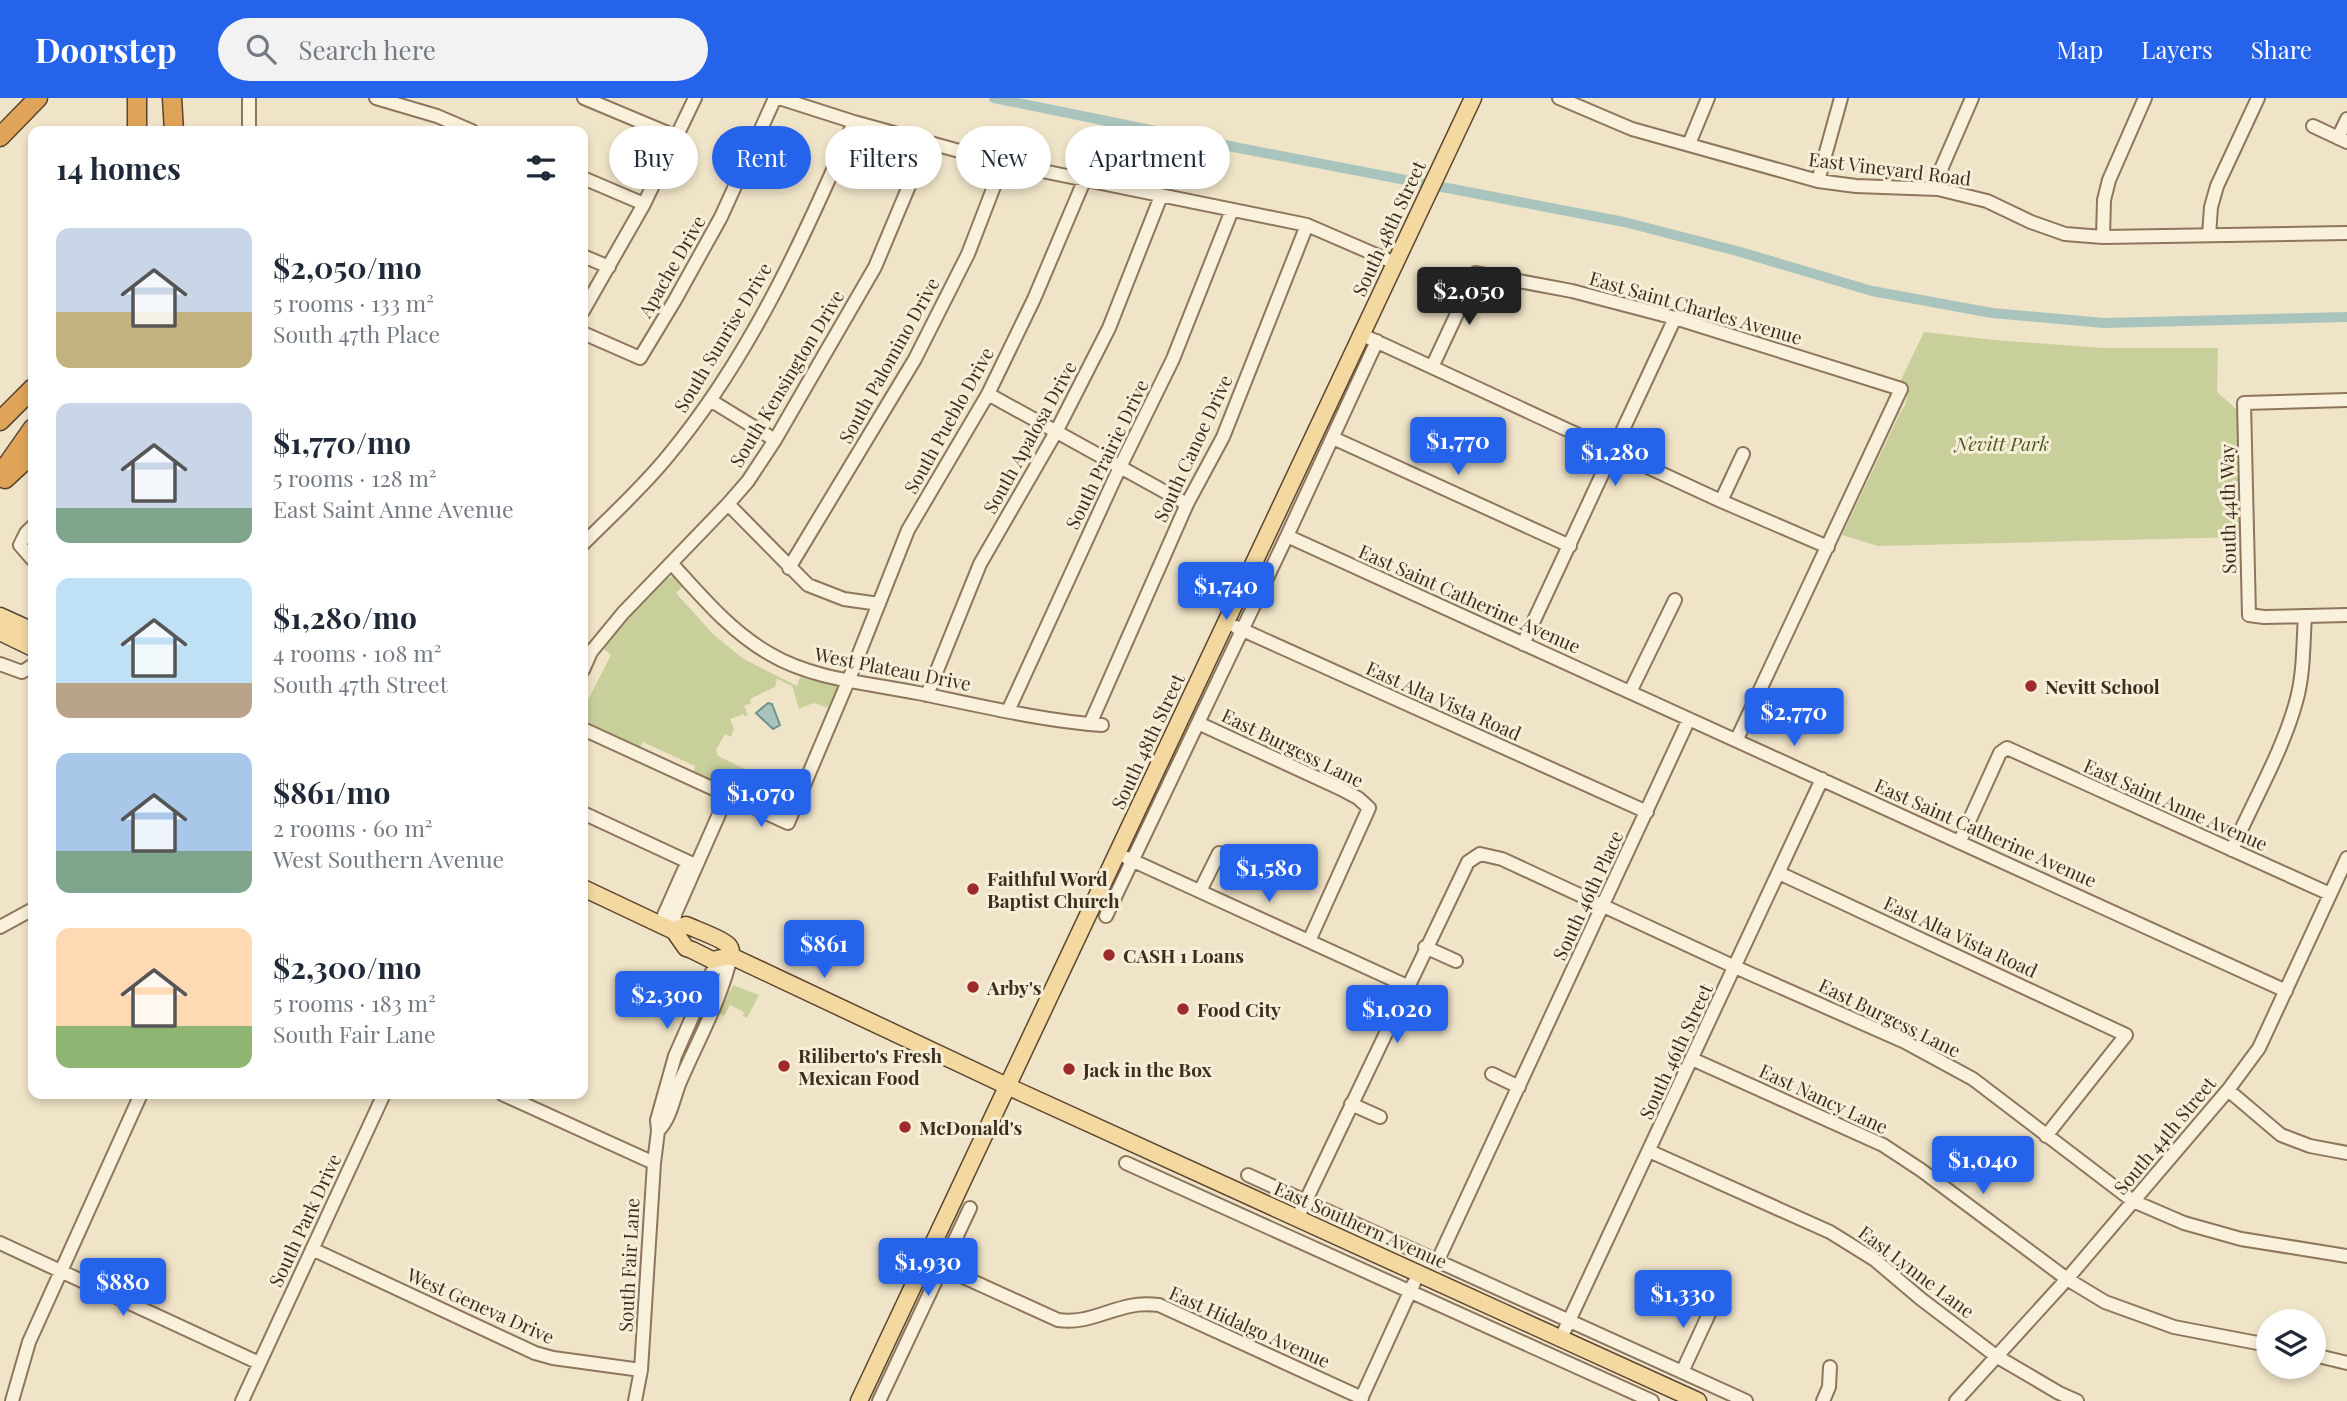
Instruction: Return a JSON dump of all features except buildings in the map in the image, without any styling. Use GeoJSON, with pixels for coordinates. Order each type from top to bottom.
{"type":"FeatureCollection","features":[{"type":"Feature","properties":{"kind":"highway"},"geometry":{"type":"LineString","coordinates":[[0,137],[38,98]]}},
{"type":"Feature","properties":{"kind":"highway"},"geometry":{"type":"LineString","coordinates":[[137,98],[137,126]]}},
{"type":"Feature","properties":{"kind":"highway"},"geometry":{"type":"LineString","coordinates":[[172,98],[174,126]]}},
{"type":"Feature","properties":{"kind":"highway"},"geometry":{"type":"LineString","coordinates":[[0,421],[28,393]]}},
{"type":"Feature","properties":{"kind":"highway"},"geometry":{"type":"LineString","coordinates":[[0,475],[28,435]]}},
{"type":"Feature","properties":{"kind":"highway"},"geometry":{"type":"LineString","coordinates":[[0,484],[28,458]]}},
{"type":"Feature","properties":{"kind":"main road","name":"South 48th Street"},"geometry":{"type":"LineString","coordinates":[[859,1401],[1473,98]]}},
{"type":"Feature","properties":{"kind":"main road"},"geometry":{"type":"LineString","coordinates":[[0,616],[28,629]]}},
{"type":"Feature","properties":{"kind":"main road"},"geometry":{"type":"LineString","coordinates":[[0,632],[28,646]]}},
{"type":"Feature","properties":{"kind":"main road"},"geometry":{"type":"LineString","coordinates":[[588,890],[667,927],[686,947],[712,960],[731,956],[728,944],[687,925],[667,927]]}},
{"type":"Feature","properties":{"kind":"main road","name":"East Southern Avenue"},"geometry":{"type":"LineString","coordinates":[[731,956],[1007,1086],[1698,1401]]}},
{"type":"Feature","properties":{"kind":"street"},"geometry":{"type":"LineString","coordinates":[[249,98],[249,126]]}},
{"type":"Feature","properties":{"kind":"street"},"geometry":{"type":"LineString","coordinates":[[376,98],[393,100],[460,126]]}},
{"type":"Feature","properties":{"kind":"street"},"geometry":{"type":"LineString","coordinates":[[584,98],[651,126]]}},
{"type":"Feature","properties":{"kind":"street"},"geometry":{"type":"LineString","coordinates":[[682,126],[695,98]]}},
{"type":"Feature","properties":{"kind":"street"},"geometry":{"type":"LineString","coordinates":[[777,98],[868,126]]}},
{"type":"Feature","properties":{"kind":"street","name":"Apache Drive"},"geometry":{"type":"LineString","coordinates":[[588,335],[639,358],[721,217],[777,98]]}},
{"type":"Feature","properties":{"kind":"street","name":"East Vineyard Road"},"geometry":{"type":"LineString","coordinates":[[1559,98],[1632,129],[1818,181],[1857,186],[1938,189],[1987,201],[2031,222],[2066,234],[2103,237],[2347,233]]}},
{"type":"Feature","properties":{"kind":"street"},"geometry":{"type":"LineString","coordinates":[[1689,144],[1708,98]]}},
{"type":"Feature","properties":{"kind":"street"},"geometry":{"type":"LineString","coordinates":[[1818,181],[1841,98]]}},
{"type":"Feature","properties":{"kind":"street"},"geometry":{"type":"LineString","coordinates":[[1938,189],[1946,156],[1972,98]]}},
{"type":"Feature","properties":{"kind":"street"},"geometry":{"type":"LineString","coordinates":[[2103,237],[2104,200],[2109,180],[2145,98]]}},
{"type":"Feature","properties":{"kind":"street"},"geometry":{"type":"LineString","coordinates":[[2209,235],[2211,207],[2217,186],[2258,98]]}},
{"type":"Feature","properties":{"kind":"street"},"geometry":{"type":"LineString","coordinates":[[2313,126],[2343,140],[2347,119]]}},
{"type":"Feature","properties":{"kind":"street","name":"South Sunrise Drive"},"geometry":{"type":"LineString","coordinates":[[588,539],[651,475],[710,400],[756,324],[809,226],[854,122]]}},
{"type":"Feature","properties":{"kind":"street"},"geometry":{"type":"LineString","coordinates":[[588,180],[645,204]]}},
{"type":"Feature","properties":{"kind":"street"},"geometry":{"type":"LineString","coordinates":[[588,303],[652,189]]}},
{"type":"Feature","properties":{"kind":"street","name":"South Kensington Drive"},"geometry":{"type":"LineString","coordinates":[[588,659],[622,613],[672,564],[748,481],[775,440],[875,267],[908,189]]}},
{"type":"Feature","properties":{"kind":"street","name":"South Palomino Drive"},"geometry":{"type":"LineString","coordinates":[[789,568],[915,359],[968,254],[993,189]]}},
{"type":"Feature","properties":{"kind":"street","name":"South Pueblo Drive"},"geometry":{"type":"LineString","coordinates":[[727,796],[788,823],[908,530],[988,394],[1034,299],[1081,189]]}},
{"type":"Feature","properties":{"kind":"street"},"geometry":{"type":"LineString","coordinates":[[1125,189],[1307,225],[1395,263]]}},
{"type":"Feature","properties":{"kind":"street","name":"South Apalosa Drive"},"geometry":{"type":"LineString","coordinates":[[927,695],[980,564],[1056,432],[1109,328],[1161,196]]}},
{"type":"Feature","properties":{"kind":"street","name":"South Prairie Drive"},"geometry":{"type":"LineString","coordinates":[[1008,711],[1120,467],[1173,359],[1232,211]]}},
{"type":"Feature","properties":{"kind":"street","name":"South Canoe Drive"},"geometry":{"type":"LineString","coordinates":[[1096,725],[1187,504],[1223,438],[1307,225]]}},
{"type":"Feature","properties":{"kind":"street"},"geometry":{"type":"LineString","coordinates":[[588,258],[609,267]]}},
{"type":"Feature","properties":{"kind":"street","name":"East Saint Charles Avenue"},"geometry":{"type":"LineString","coordinates":[[1432,367],[1476,273],[1572,291],[1675,318],[1901,389],[1828,547]]}},
{"type":"Feature","properties":{"kind":"street"},"geometry":{"type":"LineString","coordinates":[[1523,643],[1675,318]]}},
{"type":"Feature","properties":{"kind":"street"},"geometry":{"type":"LineString","coordinates":[[1361,334],[1721,501],[1828,547],[1737,739]]}},
{"type":"Feature","properties":{"kind":"street","name":"South 48th Street"},"geometry":{"type":"LineString","coordinates":[[1106,916],[1377,341]]}},
{"type":"Feature","properties":{"kind":"street"},"geometry":{"type":"LineString","coordinates":[[988,394],[1187,504]]}},
{"type":"Feature","properties":{"kind":"street"},"geometry":{"type":"LineString","coordinates":[[710,400],[775,440]]}},
{"type":"Feature","properties":{"kind":"street","name":"South 44th Way"},"geometry":{"type":"LineString","coordinates":[[2305,616],[2249,615],[2244,403],[2347,400]]}},
{"type":"Feature","properties":{"kind":"street"},"geometry":{"type":"LineString","coordinates":[[1333,438],[1570,546]]}},
{"type":"Feature","properties":{"kind":"street"},"geometry":{"type":"LineString","coordinates":[[1721,501],[1743,454]]}},
{"type":"Feature","properties":{"kind":"street"},"geometry":{"type":"LineString","coordinates":[[728,504],[807,585],[844,598],[879,604]]}},
{"type":"Feature","properties":{"kind":"street"},"geometry":{"type":"LineString","coordinates":[[28,531],[20,545],[28,554]]}},
{"type":"Feature","properties":{"kind":"street","name":"East Saint Catherine Avenue"},"geometry":{"type":"LineString","coordinates":[[1287,536],[2286,991]]}},
{"type":"Feature","properties":{"kind":"street","name":"West Plateau Drive"},"geometry":{"type":"LineString","coordinates":[[672,564],[740,634],[770,654],[807,672],[1008,711],[1096,725]]}},
{"type":"Feature","properties":{"kind":"street"},"geometry":{"type":"LineString","coordinates":[[1630,692],[1675,600]]}},
{"type":"Feature","properties":{"kind":"street"},"geometry":{"type":"LineString","coordinates":[[2232,850],[2297,701],[2302,671],[2305,616],[2347,615]]}},
{"type":"Feature","properties":{"kind":"street","name":"East Alta Vista Road"},"geometry":{"type":"LineString","coordinates":[[1226,622],[1647,812]]}},
{"type":"Feature","properties":{"kind":"street"},"geometry":{"type":"LineString","coordinates":[[0,664],[22,672],[28,668]]}},
{"type":"Feature","properties":{"kind":"street","name":"South 46th Place"},"geometry":{"type":"LineString","coordinates":[[1438,1260],[1689,719]]}},
{"type":"Feature","properties":{"kind":"street","name":"East Burgess Lane"},"geometry":{"type":"LineString","coordinates":[[1198,723],[1339,788],[1358,798],[1369,808],[1309,941]]}},
{"type":"Feature","properties":{"kind":"street"},"geometry":{"type":"LineString","coordinates":[[588,731],[727,796],[667,927]]}},
{"type":"Feature","properties":{"kind":"street","name":"East Saint Anne Avenue"},"geometry":{"type":"LineString","coordinates":[[1960,841],[2000,753],[2007,748],[2330,894]]}},
{"type":"Feature","properties":{"kind":"street","name":"South 46th Street"},"geometry":{"type":"LineString","coordinates":[[1561,1338],[1822,779]]}},
{"type":"Feature","properties":{"kind":"street"},"geometry":{"type":"LineString","coordinates":[[588,815],[695,865]]}},
{"type":"Feature","properties":{"kind":"street"},"geometry":{"type":"LineString","coordinates":[[1117,853],[1407,986]]}},
{"type":"Feature","properties":{"kind":"street"},"geometry":{"type":"LineString","coordinates":[[1200,891],[1219,853]]}},
{"type":"Feature","properties":{"kind":"street","name":"East Burgess Lane"},"geometry":{"type":"LineString","coordinates":[[1425,947],[1468,862],[1480,854],[1502,859],[1905,1042],[1973,1079],[2133,1201],[2184,1223],[2241,1239],[2347,1256]]}},
{"type":"Feature","properties":{"kind":"street","name":"South 44th Street"},"geometry":{"type":"LineString","coordinates":[[1956,1401],[2067,1279],[2228,1090],[2259,1048],[2347,858]]}},
{"type":"Feature","properties":{"kind":"street"},"geometry":{"type":"LineString","coordinates":[[667,927],[684,870],[695,865]]}},
{"type":"Feature","properties":{"kind":"street","name":"East Alta Vista Road"},"geometry":{"type":"LineString","coordinates":[[1779,873],[2126,1035],[2046,1136]]}},
{"type":"Feature","properties":{"kind":"street"},"geometry":{"type":"LineString","coordinates":[[682,898],[686,916],[695,929]]}},
{"type":"Feature","properties":{"kind":"street"},"geometry":{"type":"LineString","coordinates":[[0,927],[28,912]]}},
{"type":"Feature","properties":{"kind":"street"},"geometry":{"type":"LineString","coordinates":[[1297,1219],[1425,947],[1456,961]]}},
{"type":"Feature","properties":{"kind":"street","name":"South Fair Lane"},"geometry":{"type":"LineString","coordinates":[[635,1401],[641,1370],[657,1120],[683,1035],[712,972],[731,956]]}},
{"type":"Feature","properties":{"kind":"street","name":"East Nancy Lane"},"geometry":{"type":"LineString","coordinates":[[1692,1059],[1883,1145],[1921,1170],[2067,1279],[2105,1302],[2174,1327],[2256,1343]]}},
{"type":"Feature","properties":{"kind":"street"},"geometry":{"type":"LineString","coordinates":[[1492,1074],[1519,1087]]}},
{"type":"Feature","properties":{"kind":"street"},"geometry":{"type":"LineString","coordinates":[[2228,1090],[2281,1135],[2310,1146],[2347,1153]]}},
{"type":"Feature","properties":{"kind":"street"},"geometry":{"type":"LineString","coordinates":[[12,1401],[29,1342],[139,1099]]}},
{"type":"Feature","properties":{"kind":"street","name":"South Park Drive"},"geometry":{"type":"LineString","coordinates":[[242,1401],[382,1099]]}},
{"type":"Feature","properties":{"kind":"street"},"geometry":{"type":"LineString","coordinates":[[513,1099],[654,1163]]}},
{"type":"Feature","properties":{"kind":"street"},"geometry":{"type":"LineString","coordinates":[[1351,1104],[1380,1117]]}},
{"type":"Feature","properties":{"kind":"street","name":"East Lynne Lane"},"geometry":{"type":"LineString","coordinates":[[1649,1151],[1830,1232],[1875,1260],[1996,1356],[2059,1394],[2077,1401]]}},
{"type":"Feature","properties":{"kind":"street","name":"East Southern Avenue"},"geometry":{"type":"LineString","coordinates":[[1126,1163],[1652,1401]]}},
{"type":"Feature","properties":{"kind":"street","name":"East Southern Avenue"},"geometry":{"type":"LineString","coordinates":[[1248,1175],[1746,1401]]}},
{"type":"Feature","properties":{"kind":"street"},"geometry":{"type":"LineString","coordinates":[[879,1401],[970,1208]]}},
{"type":"Feature","properties":{"kind":"street"},"geometry":{"type":"LineString","coordinates":[[0,1243],[259,1363]]}},
{"type":"Feature","properties":{"kind":"street","name":"West Geneva Drive"},"geometry":{"type":"LineString","coordinates":[[312,1250],[535,1353],[553,1359],[641,1370]]}},
{"type":"Feature","properties":{"kind":"street","name":"East Hidalgo Avenue"},"geometry":{"type":"LineString","coordinates":[[926,1260],[1058,1320],[1083,1321],[1129,1306],[1158,1305],[1361,1399]]}},
{"type":"Feature","properties":{"kind":"street"},"geometry":{"type":"LineString","coordinates":[[1361,1399],[1418,1273]]}},
{"type":"Feature","properties":{"kind":"street"},"geometry":{"type":"LineString","coordinates":[[1682,1372],[1714,1303]]}},
{"type":"Feature","properties":{"kind":"street"},"geometry":{"type":"LineString","coordinates":[[2326,1357],[2347,1363]]}},
{"type":"Feature","properties":{"kind":"street"},"geometry":{"type":"LineString","coordinates":[[1823,1401],[1829,1387],[1830,1367]]}},
{"type":"Feature","properties":{"kind":"green space","name":"Nevitt Park"},"geometry":{"type":"Polygon","coordinates":[[[1924,332],[2104,348],[2218,348],[2217,392],[2239,410],[2242,537],[1878,546],[1842,535],[1905,405],[1907,394],[1900,382],[1924,332]]]}},
{"type":"Feature","properties":{"kind":"green space"},"geometry":{"type":"Polygon","coordinates":[[[666,578],[676,578],[683,586],[676,593],[713,634],[742,658],[797,686],[800,677],[841,687],[832,709],[813,703],[799,709],[792,686],[777,679],[775,687],[750,699],[751,703],[744,706],[748,715],[730,719],[734,729],[731,737],[725,734],[716,750],[718,756],[747,770],[746,774],[786,791],[785,794],[793,799],[785,813],[779,813],[693,774],[695,766],[643,742],[638,750],[588,726],[588,700],[611,655],[604,649],[641,603],[666,578]]]}},
{"type":"Feature","properties":{"kind":"green space"},"geometry":{"type":"Polygon","coordinates":[[[733,985],[759,995],[747,1018],[743,1016],[744,1012],[730,1005],[724,1016],[719,1013],[733,985]]]}},
{"type":"Feature","properties":{"kind":"water"},"geometry":{"type":"Polygon","coordinates":[[[768,703],[772,704],[780,725],[773,729],[756,713],[768,703]]]}},
{"type":"Feature","properties":{"kind":"waterway"},"geometry":{"type":"LineString","coordinates":[[994,98],[1624,222],[1737,251],[1872,291],[1992,313],[2104,323],[2347,317]]}},
{"type":"Feature","properties":{"kind":"place","name":"Nevitt School"},"geometry":{"type":"Point","coordinates":[2031,686]}},
{"type":"Feature","properties":{"kind":"place","name":"Faithful Word Baptist Church"},"geometry":{"type":"Point","coordinates":[973,889]}},
{"type":"Feature","properties":{"kind":"place","name":"CASH 1 Loans"},"geometry":{"type":"Point","coordinates":[1109,955]}},
{"type":"Feature","properties":{"kind":"place","name":"Arby's"},"geometry":{"type":"Point","coordinates":[973,987]}},
{"type":"Feature","properties":{"kind":"place","name":"Food City"},"geometry":{"type":"Point","coordinates":[1183,1009]}},
{"type":"Feature","properties":{"kind":"place","name":"Riliberto's Fresh Mexican Food"},"geometry":{"type":"Point","coordinates":[784,1066]}},
{"type":"Feature","properties":{"kind":"place","name":"Jack in the Box"},"geometry":{"type":"Point","coordinates":[1069,1069]}},
{"type":"Feature","properties":{"kind":"place","name":"McDonald's"},"geometry":{"type":"Point","coordinates":[905,1127]}}]}
